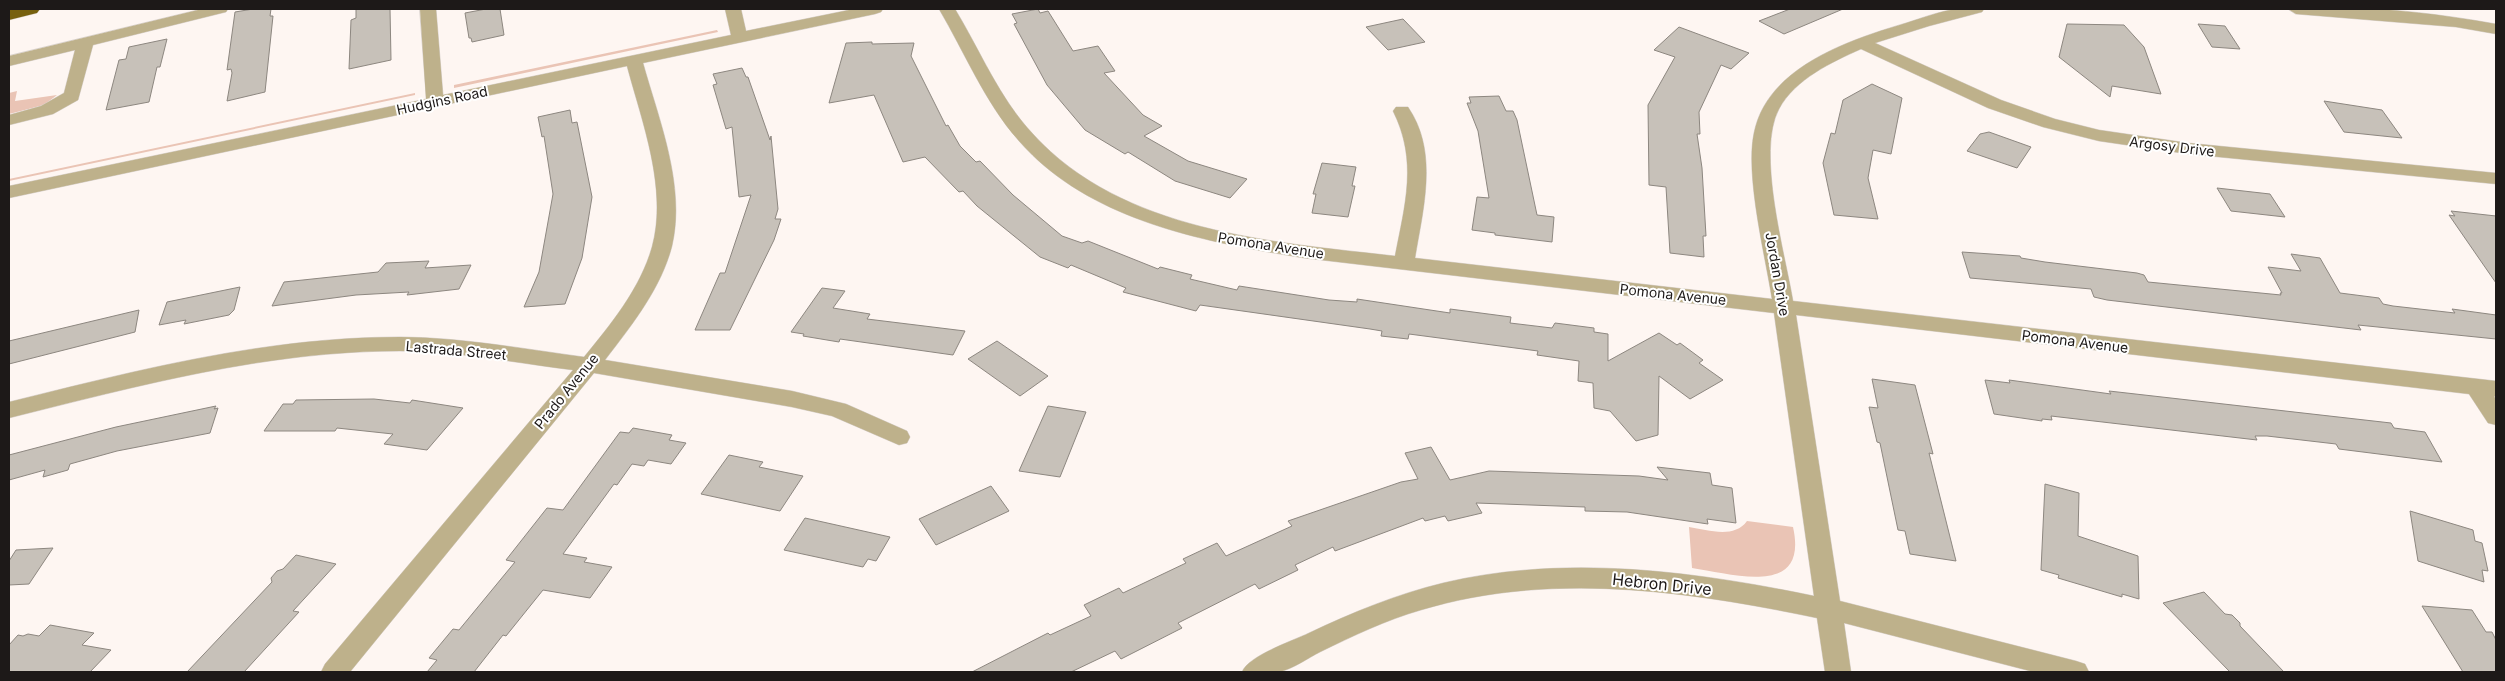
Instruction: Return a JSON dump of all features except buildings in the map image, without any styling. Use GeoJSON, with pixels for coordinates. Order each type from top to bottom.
{"type":"FeatureCollection","features":[{"type":"Feature","properties":{"kind":"highway"},"geometry":{"type":"LineString","coordinates":[[9,14],[30,9]]}},
{"type":"Feature","properties":{"kind":"street"},"geometry":{"type":"LineString","coordinates":[[9,62],[220,9]]}},
{"type":"Feature","properties":{"kind":"street"},"geometry":{"type":"LineString","coordinates":[[428,9],[435,102]]}},
{"type":"Feature","properties":{"kind":"street"},"geometry":{"type":"LineString","coordinates":[[733,9],[734,20],[740,38]]}},
{"type":"Feature","properties":{"kind":"street","name":"Hudgins Road"},"geometry":{"type":"LineString","coordinates":[[9,192],[875,9]]}},
{"type":"Feature","properties":{"kind":"street","name":"Pomona Avenue"},"geometry":{"type":"LineString","coordinates":[[947,9],[1002,103],[1025,138],[1046,158],[1091,189],[1147,215],[1215,236],[1304,252],[2486,388]]}},
{"type":"Feature","properties":{"kind":"street","name":"Jordan Drive"},"geometry":{"type":"LineString","coordinates":[[1838,672],[1784,306],[1771,234],[1761,142],[1767,118],[1780,95],[1803,74],[1822,62],[1923,21],[1976,9]]}},
{"type":"Feature","properties":{"kind":"street"},"geometry":{"type":"LineString","coordinates":[[2296,9],[2456,22],[2496,29]]}},
{"type":"Feature","properties":{"kind":"street"},"geometry":{"type":"LineString","coordinates":[[9,120],[47,110],[72,96],[85,43]]}},
{"type":"Feature","properties":{"kind":"street","name":"Argosy Drive"},"geometry":{"type":"LineString","coordinates":[[1864,44],[1975,98],[2036,119],[2100,136],[2164,146],[2496,179]]}},
{"type":"Feature","properties":{"kind":"street","name":"Prado Avenue"},"geometry":{"type":"LineString","coordinates":[[334,672],[588,365],[646,288],[656,268],[666,223],[665,193],[655,140],[634,60]]}},
{"type":"Feature","properties":{"kind":"street"},"geometry":{"type":"LineString","coordinates":[[1402,111],[1411,127],[1416,142],[1418,170],[1404,263]]}},
{"type":"Feature","properties":{"kind":"street","name":"Lastrada Street"},"geometry":{"type":"LineString","coordinates":[[9,410],[214,361],[316,347],[400,344],[436,346],[588,365],[824,406],[899,437]]}},
{"type":"Feature","properties":{"kind":"street"},"geometry":{"type":"LineString","coordinates":[[2486,388],[2496,417]]}},
{"type":"Feature","properties":{"kind":"street","name":"Hebron Drive"},"geometry":{"type":"LineString","coordinates":[[1255,672],[1365,618],[1445,593],[1495,584],[1546,579],[1628,579],[1680,584],[1829,610],[2076,672]]}},
{"type":"Feature","properties":{"kind":"shaded area"},"geometry":{"type":"Polygon","coordinates":[[[717,30],[718,32],[454,88],[454,85],[717,30]]]}},
{"type":"Feature","properties":{"kind":"shaded area"},"geometry":{"type":"Polygon","coordinates":[[[17,91],[15,101],[57,95],[44,105],[9,114],[9,93],[17,91]]]}},
{"type":"Feature","properties":{"kind":"shaded area"},"geometry":{"type":"Polygon","coordinates":[[[415,93],[415,95],[9,181],[9,179],[415,93]]]}},
{"type":"Feature","properties":{"kind":"shaded area"},"geometry":{"type":"Polygon","coordinates":[[[1747,521],[1793,527],[1795,549],[1790,564],[1779,573],[1764,576],[1727,574],[1692,568],[1689,527],[1728,532],[1742,527],[1747,521]]]}}]}
